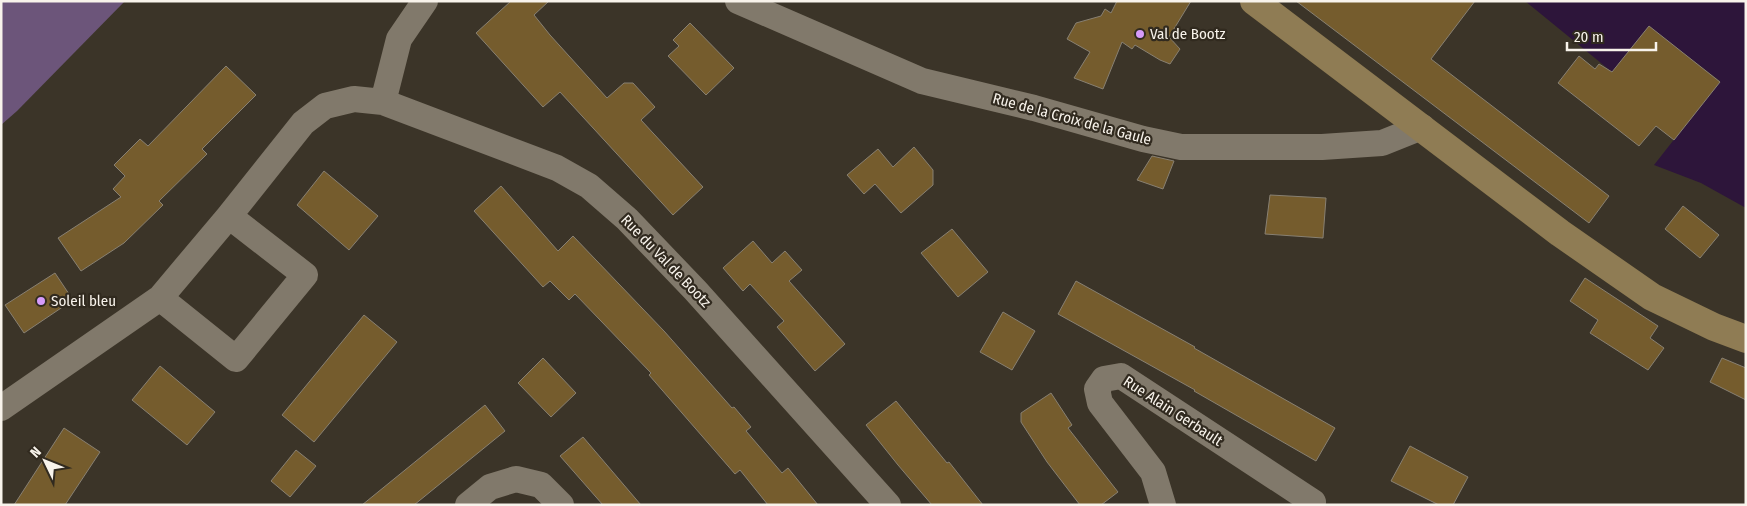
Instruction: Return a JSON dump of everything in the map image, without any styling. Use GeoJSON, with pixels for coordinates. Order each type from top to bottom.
{"type":"FeatureCollection","features":[{"type":"Feature","properties":{"kind":"main road"},"geometry":{"type":"LineString","coordinates":[[1254,1],[1560,233],[1652,297],[1714,327],[1746,339]]}},
{"type":"Feature","properties":{"kind":"street"},"geometry":{"type":"LineString","coordinates":[[1,408],[160,298],[229,216],[303,123],[325,106],[354,98],[382,102],[399,39],[425,1]]}},
{"type":"Feature","properties":{"kind":"street","name":"Rue de la Croix de la Gaule"},"geometry":{"type":"LineString","coordinates":[[738,1],[922,81],[1181,147],[1322,147],[1382,143],[1422,127]]}},
{"type":"Feature","properties":{"kind":"street","name":"Rue du Val de Bootz"},"geometry":{"type":"LineString","coordinates":[[382,102],[557,168],[589,186],[627,219],[696,290],[888,505]]}},
{"type":"Feature","properties":{"kind":"street"},"geometry":{"type":"LineString","coordinates":[[160,298],[236,359],[305,275],[229,216]]}},
{"type":"Feature","properties":{"kind":"street","name":"Rue Alain Gerbault"},"geometry":{"type":"LineString","coordinates":[[1163,505],[1153,472],[1100,403],[1097,389],[1104,379],[1121,376],[1316,504]]}},
{"type":"Feature","properties":{"kind":"street"},"geometry":{"type":"LineString","coordinates":[[468,505],[490,486],[516,479],[541,485],[561,505]]}},
{"type":"Feature","properties":{"kind":"street","name":"Rue Alain Gerbault"},"geometry":{"type":"LineString","coordinates":[[1282,505],[1316,504]]}},
{"type":"Feature","properties":{"kind":"shaded area"},"geometry":{"type":"Polygon","coordinates":[[[1,1],[125,1],[1,125],[1,1]]]}},
{"type":"Feature","properties":{"kind":"shaded area"},"geometry":{"type":"Polygon","coordinates":[[[1525,1],[1746,1],[1746,208],[1701,183],[1654,165],[1720,81],[1649,27],[1612,72],[1525,1]]]}},
{"type":"Feature","properties":{"kind":"building"},"geometry":{"type":"Polygon","coordinates":[[[511,1],[549,1],[534,15],[607,98],[624,83],[633,83],[655,107],[641,120],[703,187],[673,215],[560,92],[543,107],[476,33],[511,1]]]}},
{"type":"Feature","properties":{"kind":"building"},"geometry":{"type":"Polygon","coordinates":[[[1117,1],[1191,1],[1169,37],[1180,49],[1170,64],[1135,45],[1132,49],[1122,42],[1103,89],[1074,78],[1090,52],[1067,39],[1076,23],[1101,16],[1105,9],[1111,13],[1117,1]]]}},
{"type":"Feature","properties":{"kind":"building"},"geometry":{"type":"Polygon","coordinates":[[[1296,1],[1475,1],[1431,59],[1609,196],[1589,223],[1296,1]]]}},
{"type":"Feature","properties":{"kind":"building"},"geometry":{"type":"Polygon","coordinates":[[[690,23],[734,68],[706,95],[668,56],[679,46],[673,40],[690,23]]]}},
{"type":"Feature","properties":{"kind":"building"},"geometry":{"type":"Polygon","coordinates":[[[1649,26],[1720,82],[1674,140],[1656,126],[1639,146],[1558,83],[1579,56],[1595,69],[1599,64],[1612,72],[1649,26]]]}},
{"type":"Feature","properties":{"kind":"building"},"geometry":{"type":"Polygon","coordinates":[[[226,66],[256,95],[202,149],[207,154],[159,201],[163,205],[124,243],[81,271],[58,238],[121,197],[113,189],[125,176],[114,165],[140,139],[148,146],[226,66]]]}},
{"type":"Feature","properties":{"kind":"building"},"geometry":{"type":"Polygon","coordinates":[[[914,147],[933,170],[933,185],[901,213],[875,184],[864,194],[847,175],[878,149],[893,167],[914,147]]]}},
{"type":"Feature","properties":{"kind":"building"},"geometry":{"type":"Polygon","coordinates":[[[1152,156],[1174,161],[1163,189],[1137,180],[1152,156]]]}},
{"type":"Feature","properties":{"kind":"building"},"geometry":{"type":"Polygon","coordinates":[[[324,171],[378,216],[349,250],[297,205],[324,171]]]}},
{"type":"Feature","properties":{"kind":"building"},"geometry":{"type":"Polygon","coordinates":[[[501,186],[558,251],[573,236],[664,331],[732,408],[734,407],[751,427],[746,431],[782,473],[788,468],[818,505],[768,505],[740,470],[735,474],[649,375],[651,373],[575,294],[569,300],[550,281],[543,287],[474,211],[501,186]]]}},
{"type":"Feature","properties":{"kind":"building"},"geometry":{"type":"Polygon","coordinates":[[[1270,195],[1326,198],[1323,238],[1265,234],[1270,195]]]}},
{"type":"Feature","properties":{"kind":"building"},"geometry":{"type":"Polygon","coordinates":[[[1683,206],[1719,235],[1700,258],[1665,229],[1683,206]]]}},
{"type":"Feature","properties":{"kind":"building"},"geometry":{"type":"Polygon","coordinates":[[[952,229],[988,272],[958,297],[921,253],[952,229]]]}},
{"type":"Feature","properties":{"kind":"building"},"geometry":{"type":"Polygon","coordinates":[[[753,241],[772,263],[785,251],[802,270],[789,281],[845,344],[815,371],[777,327],[784,321],[750,284],[743,291],[723,268],[753,241]]]}},
{"type":"Feature","properties":{"kind":"building","name":"Soleil bleu"},"geometry":{"type":"Polygon","coordinates":[[[55,273],[73,300],[24,333],[5,305],[55,273]]]}},
{"type":"Feature","properties":{"kind":"building"},"geometry":{"type":"Polygon","coordinates":[[[1585,278],[1658,326],[1650,338],[1664,348],[1648,370],[1590,333],[1598,320],[1570,301],[1585,278]]]}},
{"type":"Feature","properties":{"kind":"building"},"geometry":{"type":"Polygon","coordinates":[[[1076,281],[1335,428],[1316,461],[1195,390],[1058,314],[1076,281]]]}},
{"type":"Feature","properties":{"kind":"building"},"geometry":{"type":"Polygon","coordinates":[[[1003,312],[1035,331],[1012,370],[980,352],[1003,312]]]}},
{"type":"Feature","properties":{"kind":"building"},"geometry":{"type":"Polygon","coordinates":[[[364,315],[397,342],[314,442],[282,415],[364,315]]]}},
{"type":"Feature","properties":{"kind":"building"},"geometry":{"type":"Polygon","coordinates":[[[543,358],[576,393],[551,417],[518,383],[543,358]]]}},
{"type":"Feature","properties":{"kind":"building"},"geometry":{"type":"Polygon","coordinates":[[[1722,358],[1746,368],[1746,400],[1710,382],[1722,358]]]}},
{"type":"Feature","properties":{"kind":"building"},"geometry":{"type":"Polygon","coordinates":[[[160,366],[215,412],[187,445],[132,400],[160,366]]]}},
{"type":"Feature","properties":{"kind":"building"},"geometry":{"type":"Polygon","coordinates":[[[1051,393],[1072,425],[1068,428],[1118,492],[1101,505],[1080,505],[1047,462],[1021,422],[1021,413],[1051,393]]]}},
{"type":"Feature","properties":{"kind":"building"},"geometry":{"type":"Polygon","coordinates":[[[896,401],[947,463],[949,462],[983,505],[932,505],[898,465],[866,425],[896,401]]]}},
{"type":"Feature","properties":{"kind":"building"},"geometry":{"type":"Polygon","coordinates":[[[485,405],[505,431],[414,505],[362,505],[485,405]]]}},
{"type":"Feature","properties":{"kind":"building"},"geometry":{"type":"Polygon","coordinates":[[[64,428],[100,452],[65,505],[14,505],[64,428]]]}},
{"type":"Feature","properties":{"kind":"building"},"geometry":{"type":"Polygon","coordinates":[[[583,437],[641,505],[603,505],[560,456],[583,437]]]}},
{"type":"Feature","properties":{"kind":"building"},"geometry":{"type":"Polygon","coordinates":[[[1410,446],[1468,477],[1453,505],[1439,505],[1391,481],[1410,446]]]}},
{"type":"Feature","properties":{"kind":"building"},"geometry":{"type":"Polygon","coordinates":[[[296,450],[316,466],[290,497],[271,481],[296,450]]]}},
{"type":"Feature","properties":{"kind":"place","name":"Val de Bootz"},"geometry":{"type":"Point","coordinates":[1140,34]}},
{"type":"Feature","properties":{"kind":"place","name":"Soleil bleu"},"geometry":{"type":"Point","coordinates":[41,301]}}]}
